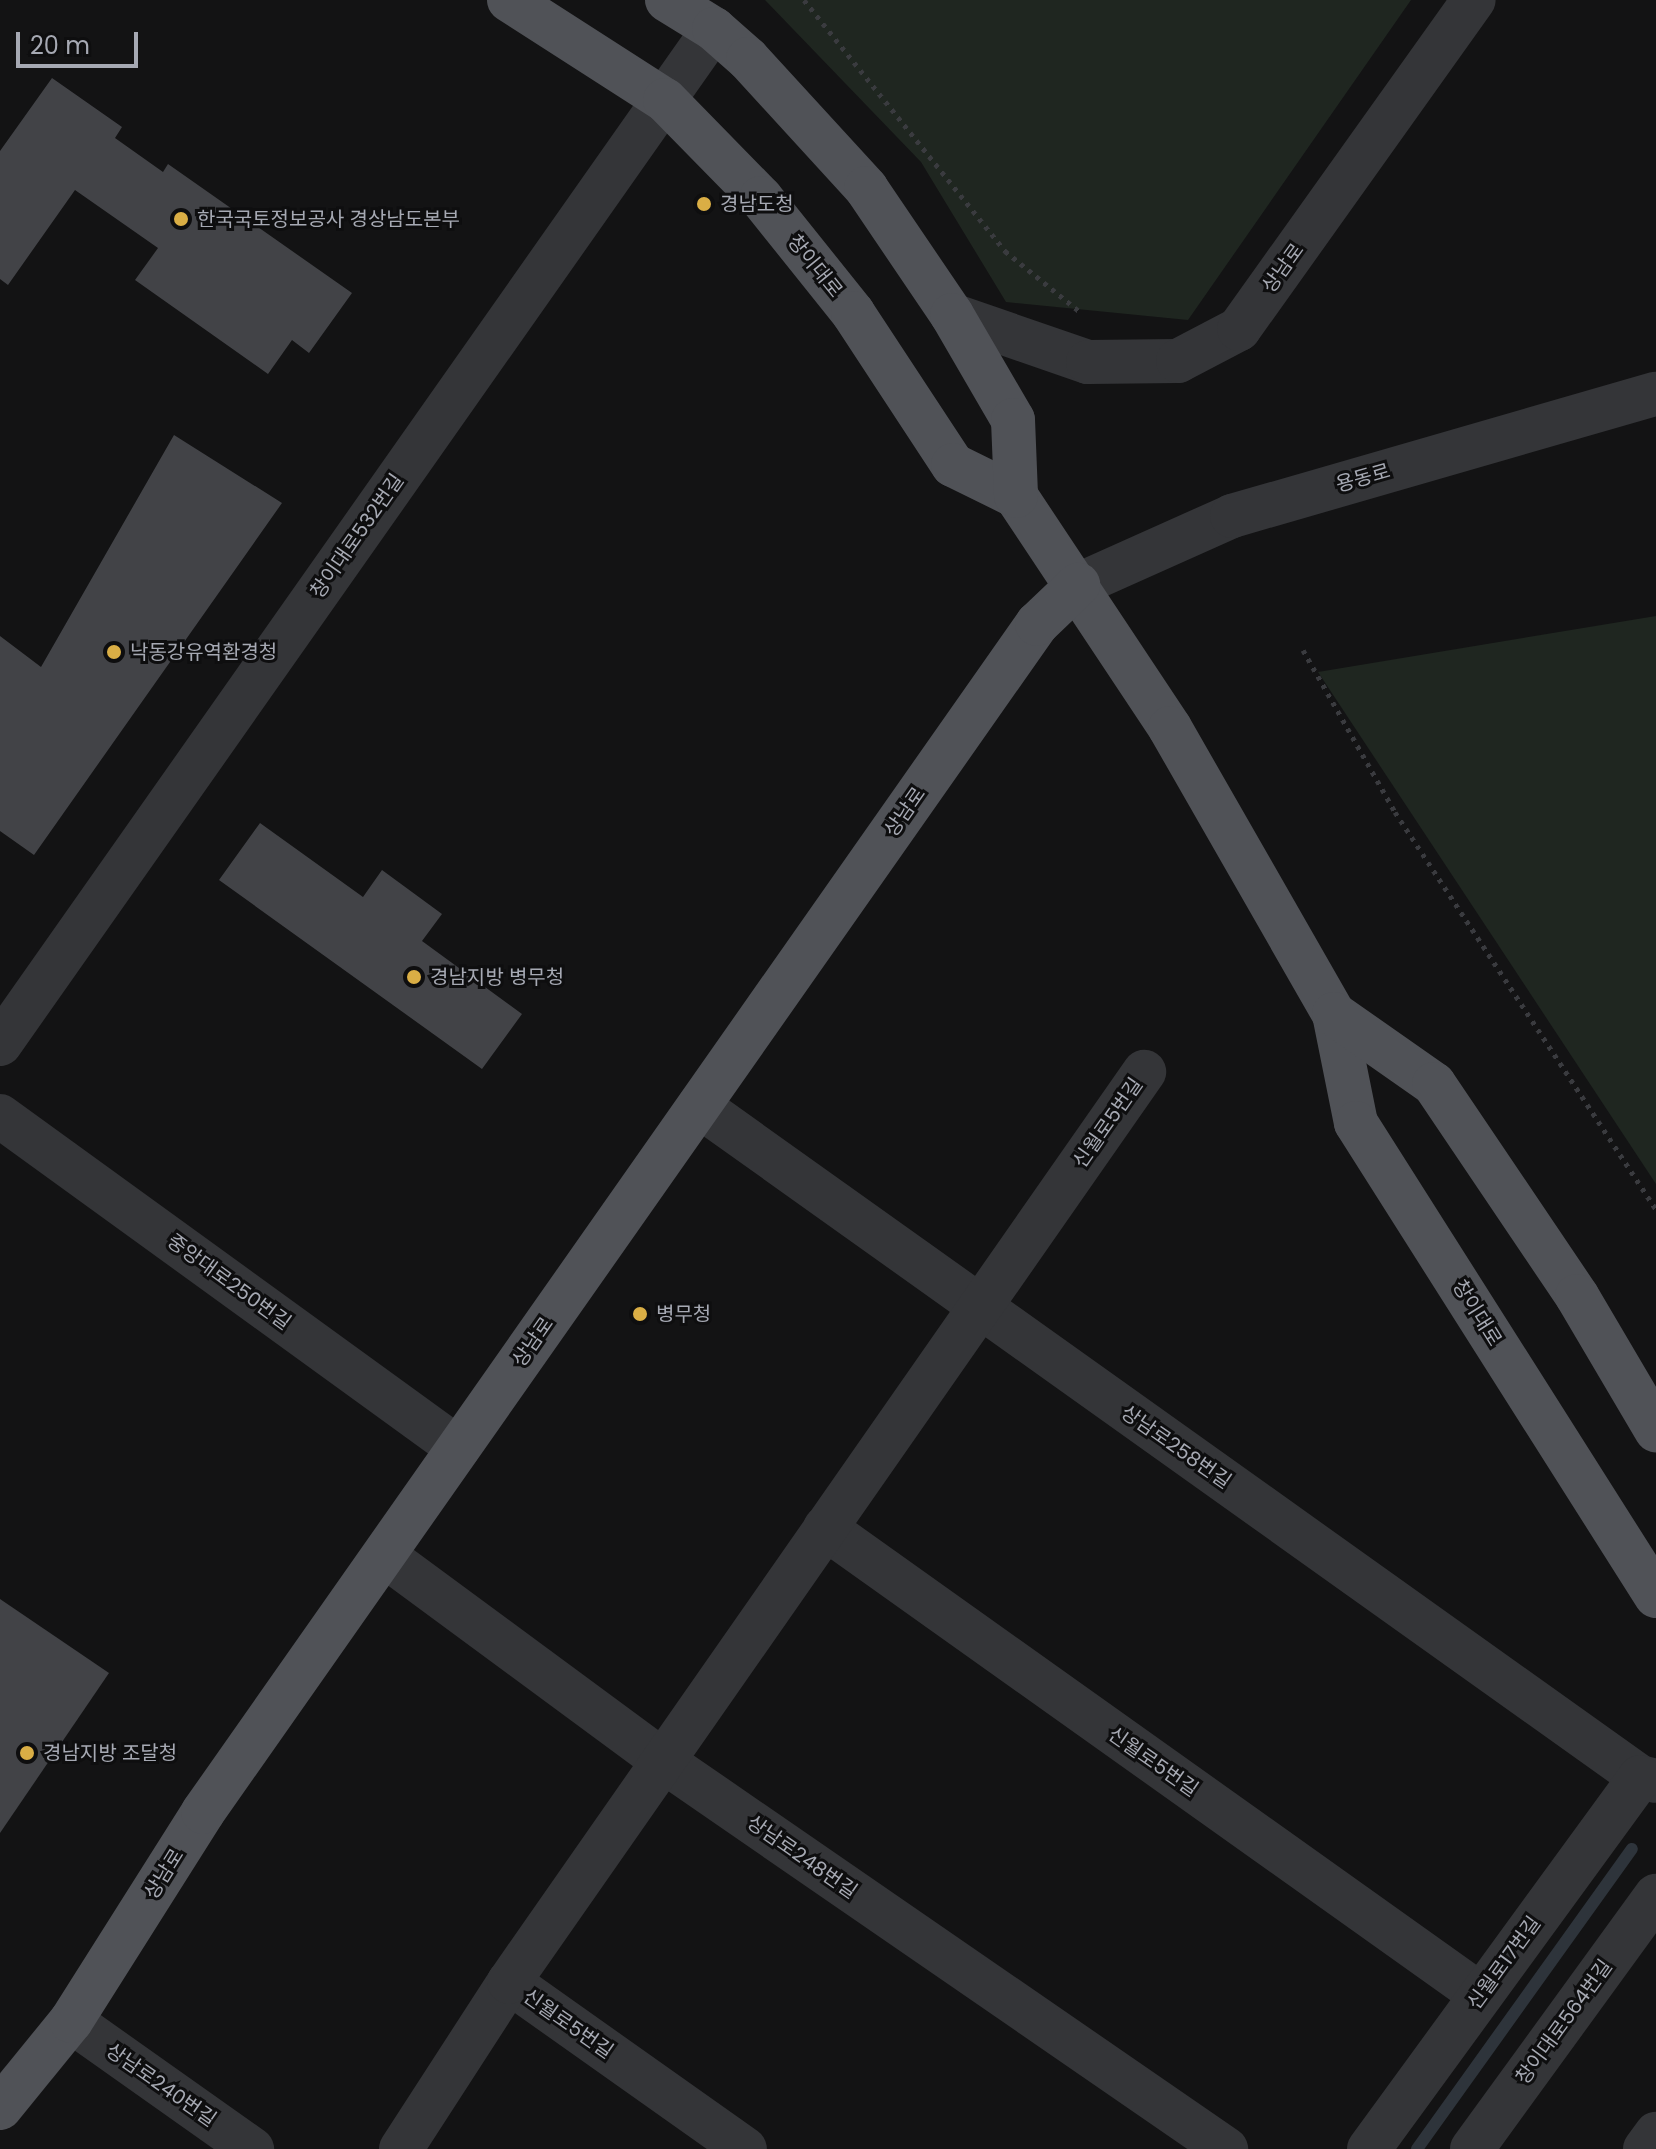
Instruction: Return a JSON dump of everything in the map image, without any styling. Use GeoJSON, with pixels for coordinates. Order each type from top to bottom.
{"type":"FeatureCollection","features":[{"type":"Feature","properties":{"kind":"main road","name":"창이대로"},"geometry":{"type":"LineString","coordinates":[[509,0],[665,100],[761,198],[853,313],[953,465],[1016,496],[1078,585],[1170,728],[1334,1014],[1356,1123],[1656,1596]]}},
{"type":"Feature","properties":{"kind":"main road"},"geometry":{"type":"LineString","coordinates":[[667,0],[714,29],[748,59],[866,188],[952,315],[1013,420],[1016,496]]}},
{"type":"Feature","properties":{"kind":"main road","name":"상남로"},"geometry":{"type":"LineString","coordinates":[[0,2108],[71,2021],[203,1812],[1037,624],[1078,585]]}},
{"type":"Feature","properties":{"kind":"main road","name":"창이대로"},"geometry":{"type":"LineString","coordinates":[[1334,1014],[1434,1084],[1577,1296],[1656,1430]]}},
{"type":"Feature","properties":{"kind":"street","name":"상남로"},"geometry":{"type":"LineString","coordinates":[[952,315],[1088,362],[1178,361],[1239,329],[1474,0]]}},
{"type":"Feature","properties":{"kind":"street","name":"창이대로532번길"},"geometry":{"type":"LineString","coordinates":[[0,1044],[714,29]]}},
{"type":"Feature","properties":{"kind":"street","name":"용동로"},"geometry":{"type":"LineString","coordinates":[[1078,585],[1232,516],[1656,394]]}},
{"type":"Feature","properties":{"kind":"street","name":"신월로5번길"},"geometry":{"type":"LineString","coordinates":[[401,2149],[509,1982],[1144,1072]]}},
{"type":"Feature","properties":{"kind":"street","name":"상남로258번길"},"geometry":{"type":"LineString","coordinates":[[699,1106],[1648,1779]]}},
{"type":"Feature","properties":{"kind":"street","name":"중앙대로250번길"},"geometry":{"type":"LineString","coordinates":[[0,1116],[458,1448]]}},
{"type":"Feature","properties":{"kind":"street","name":"신월로5번길"},"geometry":{"type":"LineString","coordinates":[[825,1528],[1481,1995]]}},
{"type":"Feature","properties":{"kind":"street","name":"상남로248번길"},"geometry":{"type":"LineString","coordinates":[[385,1556],[663,1761],[1226,2149]]}},
{"type":"Feature","properties":{"kind":"street","name":"신월로17번길"},"geometry":{"type":"LineString","coordinates":[[1369,2149],[1481,1995],[1648,1779]]}},
{"type":"Feature","properties":{"kind":"street","name":"창이대로564번길"},"geometry":{"type":"LineString","coordinates":[[1472,2149],[1656,1896]]}},
{"type":"Feature","properties":{"kind":"street","name":"신월로5번길"},"geometry":{"type":"LineString","coordinates":[[509,1982],[745,2149]]}},
{"type":"Feature","properties":{"kind":"street","name":"상남로240번길"},"geometry":{"type":"LineString","coordinates":[[71,2021],[252,2149]]}},
{"type":"Feature","properties":{"kind":"street"},"geometry":{"type":"LineString","coordinates":[[1645,2149],[1656,2134]]}},
{"type":"Feature","properties":{"kind":"path"},"geometry":{"type":"LineString","coordinates":[[804,0],[1005,251],[1091,321]]}},
{"type":"Feature","properties":{"kind":"path"},"geometry":{"type":"LineString","coordinates":[[1303,650],[1395,812],[1656,1209]]}},
{"type":"Feature","properties":{"kind":"shaded area"},"geometry":{"type":"Polygon","coordinates":[[[765,0],[1411,0],[1188,320],[1006,302],[921,162],[765,0]]]}},
{"type":"Feature","properties":{"kind":"shaded area"},"geometry":{"type":"Polygon","coordinates":[[[1656,616],[1656,1184],[1318,672],[1656,616]]]}},
{"type":"Feature","properties":{"kind":"building","name":"한국국토정보공사 경상남도본부"},"geometry":{"type":"Polygon","coordinates":[[[52,78],[122,127],[115,138],[163,172],[168,164],[352,293],[309,353],[292,340],[268,374],[135,280],[158,248],[75,190],[8,285],[0,279],[0,151],[52,78]]]}},
{"type":"Feature","properties":{"kind":"building","name":"낙동강유역환경청"},"geometry":{"type":"Polygon","coordinates":[[[174,435],[282,503],[34,855],[0,831],[0,636],[41,667],[174,435]]]}},
{"type":"Feature","properties":{"kind":"building","name":"경남지방 병무청"},"geometry":{"type":"Polygon","coordinates":[[[260,823],[363,897],[382,870],[442,914],[422,941],[522,1014],[482,1069],[219,880],[260,823]]]}},
{"type":"Feature","properties":{"kind":"building","name":"경남지방 조달청"},"geometry":{"type":"Polygon","coordinates":[[[0,1599],[109,1673],[0,1833],[0,1599]]]}},
{"type":"Feature","properties":{"kind":"waterway"},"geometry":{"type":"LineString","coordinates":[[1417,2149],[1632,1849]]}},
{"type":"Feature","properties":{"kind":"place","name":"경남도청"},"geometry":{"type":"Point","coordinates":[704,204]}},
{"type":"Feature","properties":{"kind":"place","name":"한국국토정보공사 경상남도본부"},"geometry":{"type":"Point","coordinates":[181,219]}},
{"type":"Feature","properties":{"kind":"place","name":"낙동강유역환경청"},"geometry":{"type":"Point","coordinates":[114,652]}},
{"type":"Feature","properties":{"kind":"place","name":"경남지방 병무청"},"geometry":{"type":"Point","coordinates":[414,977]}},
{"type":"Feature","properties":{"kind":"place","name":"병무청"},"geometry":{"type":"Point","coordinates":[640,1314]}},
{"type":"Feature","properties":{"kind":"place","name":"경남지방 조달청"},"geometry":{"type":"Point","coordinates":[27,1753]}}]}
